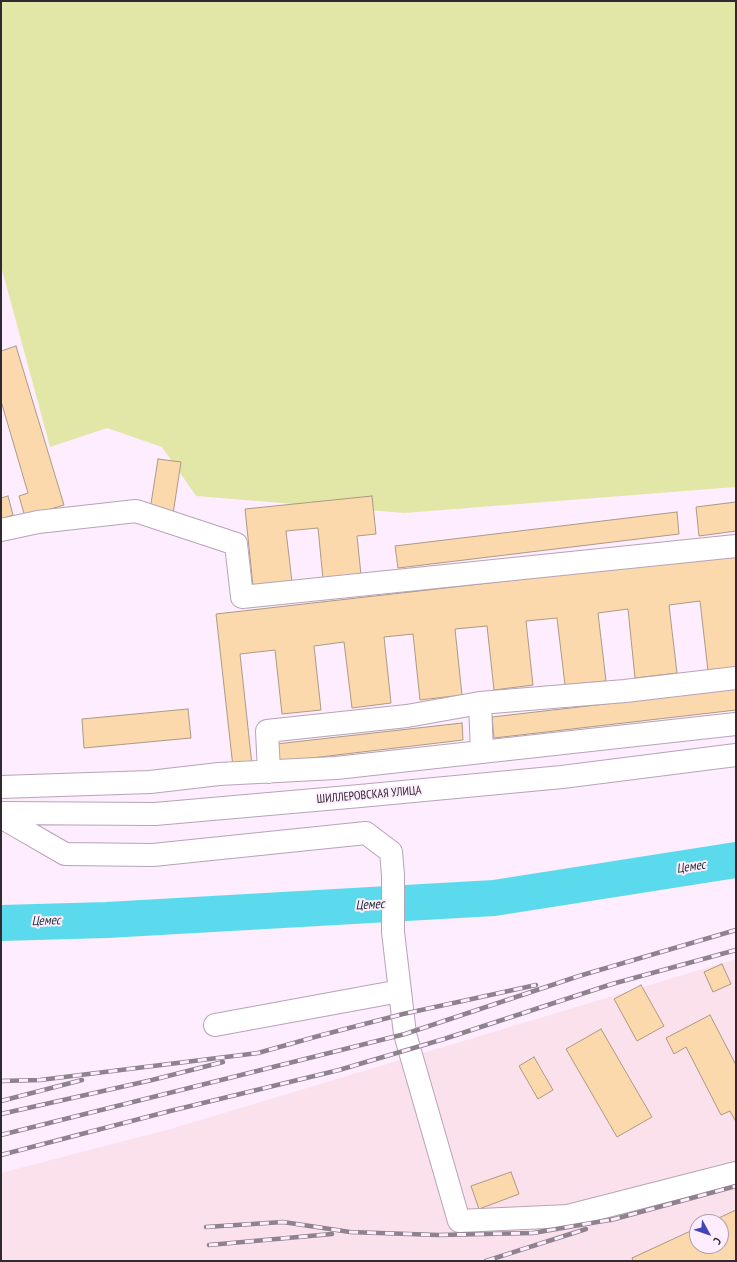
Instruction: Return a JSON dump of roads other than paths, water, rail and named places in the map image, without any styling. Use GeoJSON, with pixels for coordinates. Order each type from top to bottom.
{"type":"FeatureCollection","features":[{"type":"Feature","properties":{"kind":"street"},"geometry":{"type":"LineString","coordinates":[[1,530],[38,522],[136,511],[236,544],[242,597],[736,546]]}},
{"type":"Feature","properties":{"kind":"street"},"geometry":{"type":"LineString","coordinates":[[269,772],[267,731],[407,716],[480,703],[625,691],[736,678]]}},
{"type":"Feature","properties":{"kind":"street"},"geometry":{"type":"LineString","coordinates":[[480,703],[482,752]]}},
{"type":"Feature","properties":{"kind":"street"},"geometry":{"type":"LineString","coordinates":[[1,787],[150,782],[219,774],[336,768],[736,724]]}},
{"type":"Feature","properties":{"kind":"street","name":"ШИЛЛЕРОВСКАЯ УЛИЦА"},"geometry":{"type":"LineString","coordinates":[[1,813],[155,814],[562,777],[736,754]]}},
{"type":"Feature","properties":{"kind":"street"},"geometry":{"type":"LineString","coordinates":[[1,817],[65,854],[152,854],[366,833],[391,852],[393,875],[393,932],[405,1034],[459,1221],[568,1216],[736,1173]]}},
{"type":"Feature","properties":{"kind":"street"},"geometry":{"type":"LineString","coordinates":[[216,1025],[400,991]]}},
{"type":"Feature","properties":{"kind":"waterway","name":"Цемес"},"geometry":{"type":"LineString","coordinates":[[1,923],[107,920],[494,898],[736,860]]}},
{"type":"Feature","properties":{"kind":"railway"},"geometry":{"type":"LineString","coordinates":[[1,1135],[405,1034],[579,976],[736,930]]}},
{"type":"Feature","properties":{"kind":"railway"},"geometry":{"type":"LineString","coordinates":[[1,1155],[170,1111],[339,1070],[444,1039],[612,984],[736,950]]}},
{"type":"Feature","properties":{"kind":"railway"},"geometry":{"type":"LineString","coordinates":[[1,1081],[40,1080],[258,1053],[403,1014],[536,985]]}},
{"type":"Feature","properties":{"kind":"railway"},"geometry":{"type":"LineString","coordinates":[[1,1114],[152,1080],[223,1062]]}},
{"type":"Feature","properties":{"kind":"railway"},"geometry":{"type":"LineString","coordinates":[[1,1101],[82,1080]]}},
{"type":"Feature","properties":{"kind":"railway"},"geometry":{"type":"LineString","coordinates":[[611,1220],[736,1186]]}},
{"type":"Feature","properties":{"kind":"railway"},"geometry":{"type":"LineString","coordinates":[[206,1227],[283,1222],[350,1232],[438,1235],[533,1233],[615,1219]]}},
{"type":"Feature","properties":{"kind":"railway"},"geometry":{"type":"LineString","coordinates":[[486,1261],[586,1229]]}},
{"type":"Feature","properties":{"kind":"railway"},"geometry":{"type":"LineString","coordinates":[[209,1245],[332,1234]]}}]}
